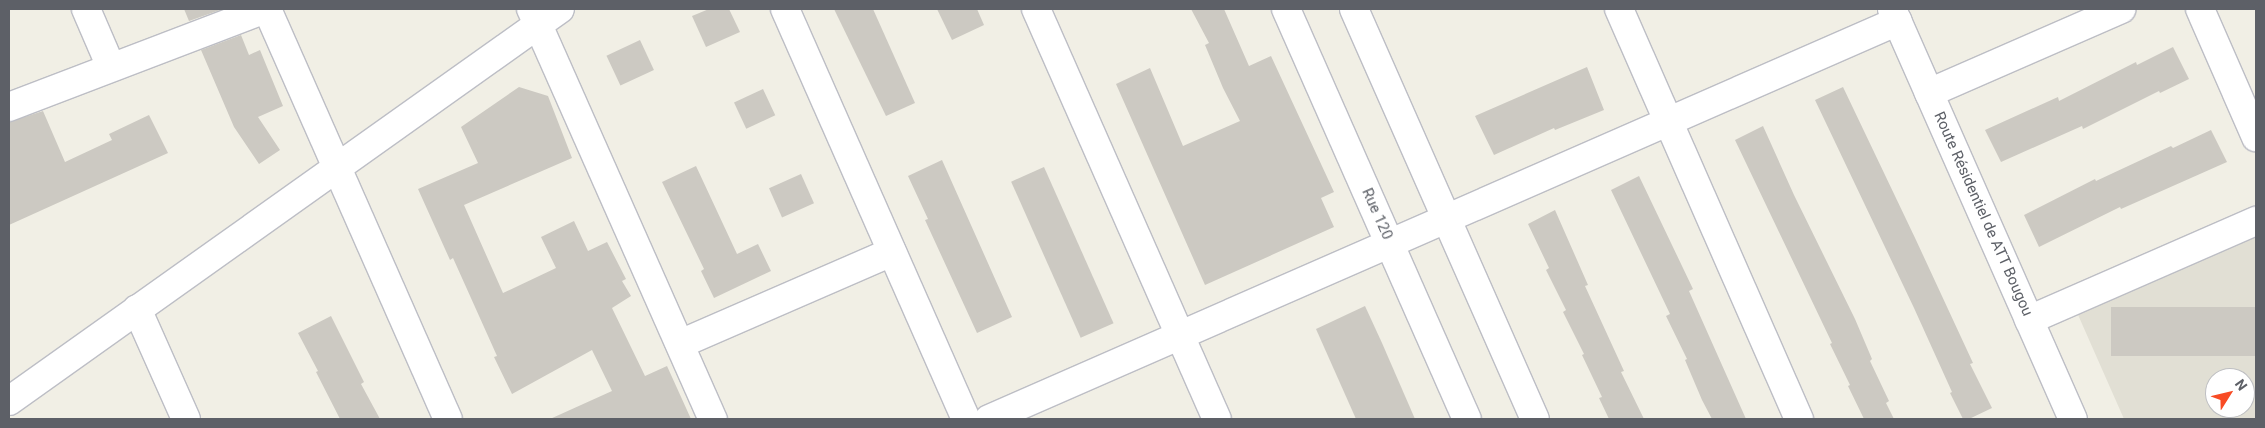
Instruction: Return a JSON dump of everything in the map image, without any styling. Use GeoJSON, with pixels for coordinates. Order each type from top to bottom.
{"type":"FeatureCollection","features":[{"type":"Feature","properties":{"kind":"street"},"geometry":{"type":"LineString","coordinates":[[86,9],[111,67]]}},
{"type":"Feature","properties":{"kind":"street"},"geometry":{"type":"LineString","coordinates":[[9,106],[266,9],[448,419]]}},
{"type":"Feature","properties":{"kind":"street"},"geometry":{"type":"LineString","coordinates":[[9,401],[336,167],[535,16],[560,9]]}},
{"type":"Feature","properties":{"kind":"street"},"geometry":{"type":"LineString","coordinates":[[785,9],[966,419]]}},
{"type":"Feature","properties":{"kind":"street"},"geometry":{"type":"LineString","coordinates":[[1036,9],[1217,419]]}},
{"type":"Feature","properties":{"kind":"street","name":"Rue 120"},"geometry":{"type":"LineString","coordinates":[[1286,9],[1467,419]]}},
{"type":"Feature","properties":{"kind":"street"},"geometry":{"type":"LineString","coordinates":[[1354,9],[1535,419]]}},
{"type":"Feature","properties":{"kind":"street"},"geometry":{"type":"LineString","coordinates":[[1619,9],[1799,419]]}},
{"type":"Feature","properties":{"kind":"street"},"geometry":{"type":"LineString","coordinates":[[1929,93],[2121,9]]}},
{"type":"Feature","properties":{"kind":"street"},"geometry":{"type":"LineString","coordinates":[[2200,9],[2256,137]]}},
{"type":"Feature","properties":{"kind":"street"},"geometry":{"type":"LineString","coordinates":[[989,419],[1669,122],[1895,15]]}},
{"type":"Feature","properties":{"kind":"street","name":"Route Résidentiel de ATT Bougou"},"geometry":{"type":"LineString","coordinates":[[1895,15],[2073,419]]}},
{"type":"Feature","properties":{"kind":"street"},"geometry":{"type":"LineString","coordinates":[[535,16],[713,419]]}},
{"type":"Feature","properties":{"kind":"street"},"geometry":{"type":"LineString","coordinates":[[2029,320],[2256,221]]}},
{"type":"Feature","properties":{"kind":"street"},"geometry":{"type":"LineString","coordinates":[[680,344],[892,252]]}},
{"type":"Feature","properties":{"kind":"street"},"geometry":{"type":"LineString","coordinates":[[137,309],[186,419]]}},
{"type":"Feature","properties":{"kind":"shaded area"},"geometry":{"type":"Polygon","coordinates":[[[2256,230],[2256,419],[2124,419],[2075,308],[2256,230]]]}},
{"type":"Feature","properties":{"kind":"building"},"geometry":{"type":"Polygon","coordinates":[[[184,9],[219,9],[220,10],[189,21],[184,9]]]}},
{"type":"Feature","properties":{"kind":"building"},"geometry":{"type":"Polygon","coordinates":[[[709,9],[729,9],[740,32],[706,47],[692,16],[709,9]]]}},
{"type":"Feature","properties":{"kind":"building"},"geometry":{"type":"Polygon","coordinates":[[[834,9],[873,9],[915,103],[886,116],[834,9]]]}},
{"type":"Feature","properties":{"kind":"building"},"geometry":{"type":"Polygon","coordinates":[[[937,9],[977,9],[984,25],[952,40],[937,9]]]}},
{"type":"Feature","properties":{"kind":"building"},"geometry":{"type":"Polygon","coordinates":[[[1191,9],[1224,9],[1249,66],[1271,56],[1334,192],[1321,198],[1334,227],[1205,285],[1116,84],[1150,68],[1183,146],[1240,121],[1223,88],[1205,45],[1209,43],[1191,9]]]}},
{"type":"Feature","properties":{"kind":"building"},"geometry":{"type":"Polygon","coordinates":[[[241,35],[249,55],[260,50],[283,106],[258,117],[280,150],[259,164],[234,127],[201,50],[241,35]]]}},
{"type":"Feature","properties":{"kind":"building"},"geometry":{"type":"Polygon","coordinates":[[[640,40],[654,70],[620,86],[606,56],[640,40]]]}},
{"type":"Feature","properties":{"kind":"building"},"geometry":{"type":"Polygon","coordinates":[[[2173,47],[2189,79],[2160,93],[2159,91],[2083,129],[2082,126],[2001,162],[1985,130],[2058,97],[2059,101],[2136,62],[2137,65],[2173,47]]]}},
{"type":"Feature","properties":{"kind":"building"},"geometry":{"type":"Polygon","coordinates":[[[1587,67],[1604,110],[1555,130],[1554,128],[1494,155],[1475,116],[1587,67]]]}},
{"type":"Feature","properties":{"kind":"building"},"geometry":{"type":"Polygon","coordinates":[[[519,87],[548,96],[572,158],[464,205],[503,293],[556,268],[541,237],[574,221],[588,251],[607,242],[626,279],[622,281],[631,296],[612,308],[645,376],[667,366],[691,419],[550,419],[612,391],[592,350],[512,394],[494,357],[497,356],[453,258],[450,260],[418,189],[478,163],[461,127],[519,87]]]}},
{"type":"Feature","properties":{"kind":"building"},"geometry":{"type":"Polygon","coordinates":[[[1843,87],[1916,240],[1973,363],[1970,364],[1992,408],[1969,419],[1963,419],[1950,393],[1952,392],[1914,308],[1815,100],[1843,87]]]}},
{"type":"Feature","properties":{"kind":"building"},"geometry":{"type":"Polygon","coordinates":[[[763,89],[775,115],[746,129],[734,103],[763,89]]]}},
{"type":"Feature","properties":{"kind":"building"},"geometry":{"type":"Polygon","coordinates":[[[43,111],[65,162],[112,140],[109,134],[149,115],[168,153],[9,225],[9,122],[43,111]]]}},
{"type":"Feature","properties":{"kind":"building"},"geometry":{"type":"Polygon","coordinates":[[[1763,126],[1794,195],[1855,319],[1872,359],[1870,361],[1889,401],[1886,403],[1894,419],[1864,419],[1830,344],[1832,343],[1735,140],[1763,126]]]}},
{"type":"Feature","properties":{"kind":"building"},"geometry":{"type":"Polygon","coordinates":[[[2211,130],[2227,162],[2121,209],[2120,207],[2039,247],[2024,215],[2095,179],[2096,181],[2171,146],[2173,148],[2211,130]]]}},
{"type":"Feature","properties":{"kind":"building"},"geometry":{"type":"Polygon","coordinates":[[[942,160],[1012,317],[977,333],[925,220],[928,219],[908,176],[942,160]]]}},
{"type":"Feature","properties":{"kind":"building"},"geometry":{"type":"Polygon","coordinates":[[[696,166],[737,254],[758,244],[771,271],[714,298],[701,271],[704,269],[662,182],[696,166]]]}},
{"type":"Feature","properties":{"kind":"building"},"geometry":{"type":"Polygon","coordinates":[[[1044,167],[1114,323],[1081,338],[1011,182],[1044,167]]]}},
{"type":"Feature","properties":{"kind":"building"},"geometry":{"type":"Polygon","coordinates":[[[801,174],[814,203],[782,217],[769,188],[801,174]]]}},
{"type":"Feature","properties":{"kind":"building"},"geometry":{"type":"Polygon","coordinates":[[[1639,176],[1693,289],[1689,291],[1746,419],[1712,419],[1702,400],[1685,360],[1687,359],[1666,316],[1670,314],[1611,190],[1639,176]]]}},
{"type":"Feature","properties":{"kind":"building"},"geometry":{"type":"Polygon","coordinates":[[[1555,210],[1588,285],[1585,286],[1624,371],[1621,372],[1644,419],[1609,419],[1599,398],[1602,397],[1582,355],[1584,354],[1563,312],[1566,310],[1546,270],[1549,268],[1528,224],[1555,210]]]}},
{"type":"Feature","properties":{"kind":"building"},"geometry":{"type":"Polygon","coordinates":[[[1365,306],[1415,419],[1356,419],[1316,329],[1365,306]]]}},
{"type":"Feature","properties":{"kind":"building"},"geometry":{"type":"Polygon","coordinates":[[[2111,307],[2256,307],[2256,356],[2111,356],[2111,307]]]}},
{"type":"Feature","properties":{"kind":"building"},"geometry":{"type":"Polygon","coordinates":[[[331,316],[364,382],[361,384],[380,419],[340,419],[316,372],[318,371],[298,333],[331,316]]]}}]}
